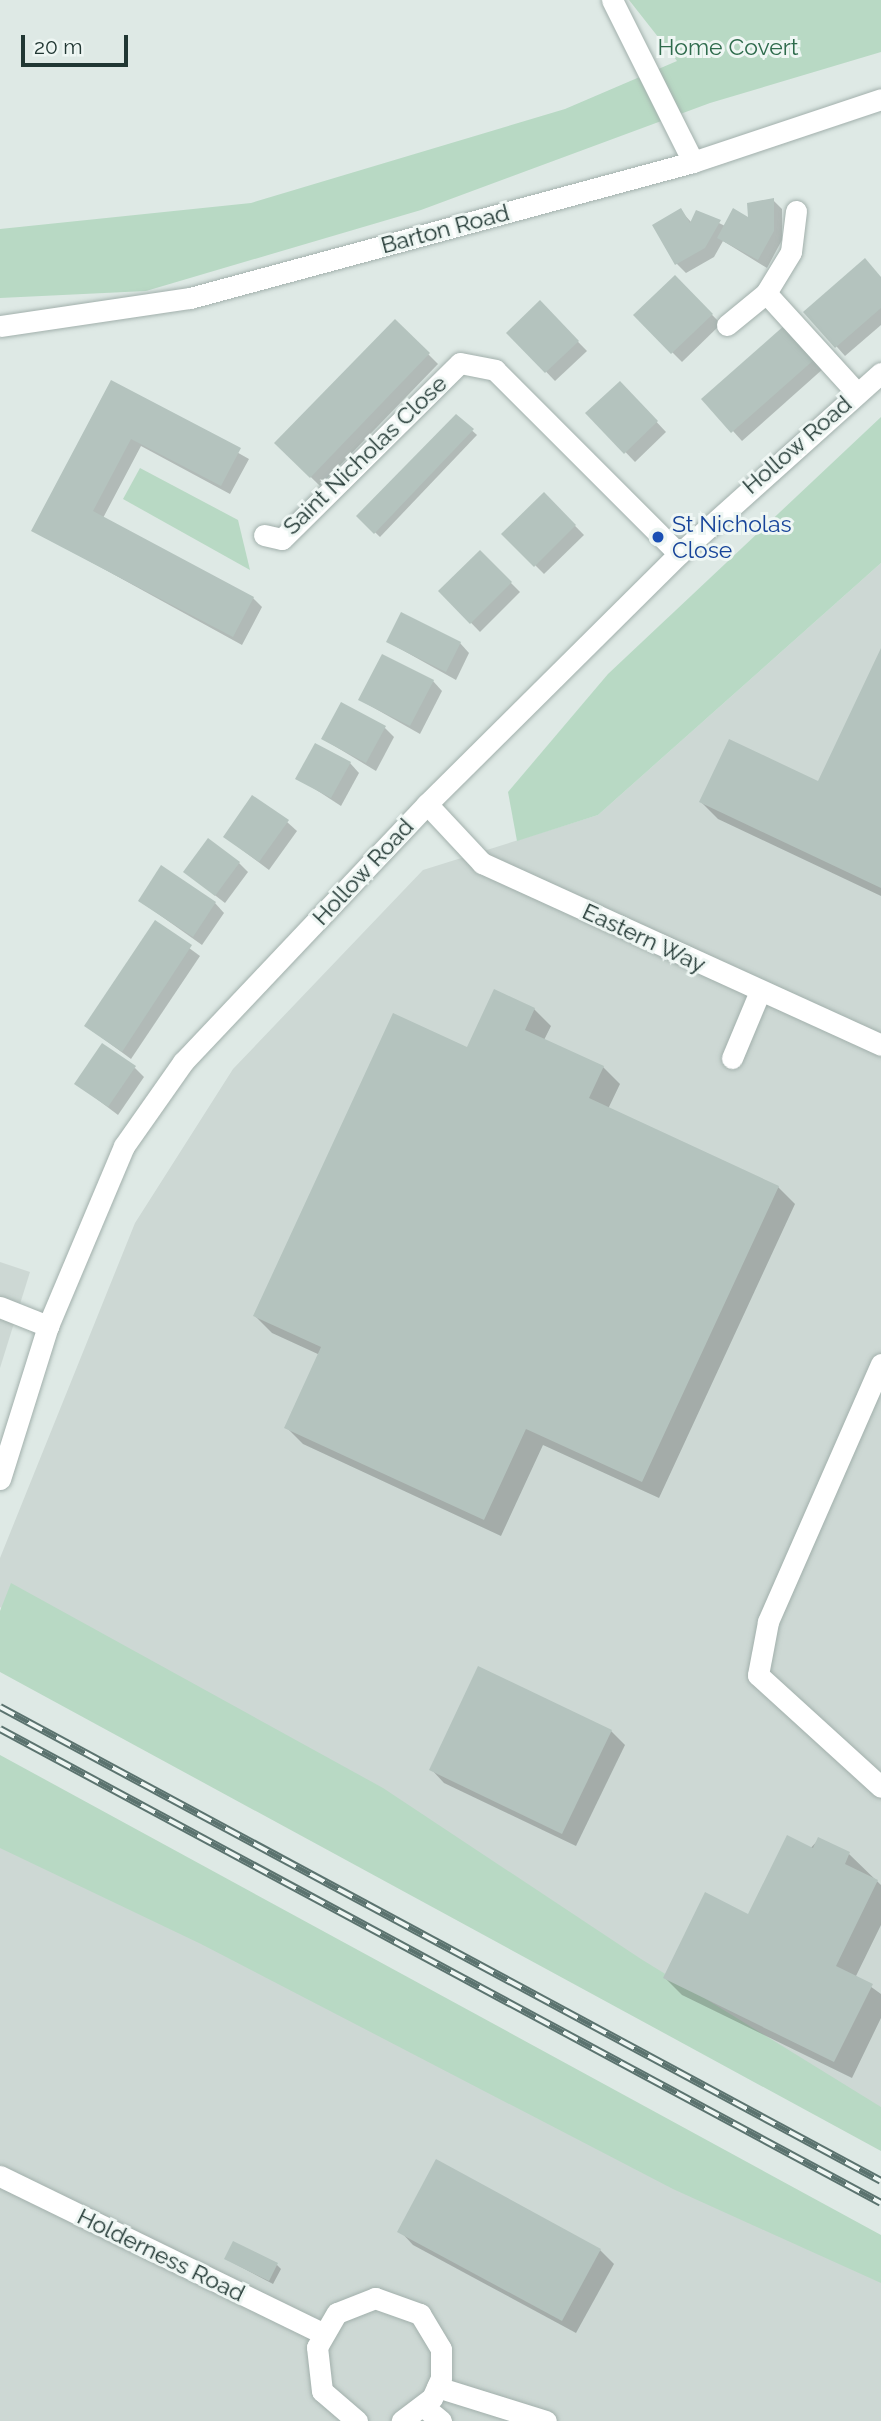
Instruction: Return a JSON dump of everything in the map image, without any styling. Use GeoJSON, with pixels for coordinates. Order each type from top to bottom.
{"type":"FeatureCollection","features":[{"type":"Feature","properties":{"kind":"street"},"geometry":{"type":"LineString","coordinates":[[612,0],[693,162]]}},
{"type":"Feature","properties":{"kind":"street","name":"Barton Road"},"geometry":{"type":"LineString","coordinates":[[0,326],[190,298],[693,162],[881,99]]}},
{"type":"Feature","properties":{"kind":"street"},"geometry":{"type":"LineString","coordinates":[[727,325],[766,293],[791,251],[796,211]]}},
{"type":"Feature","properties":{"kind":"street"},"geometry":{"type":"LineString","coordinates":[[766,293],[857,393]]}},
{"type":"Feature","properties":{"kind":"street","name":"Saint Nicholas Close"},"geometry":{"type":"LineString","coordinates":[[264,535],[282,539],[460,363],[495,370],[679,554]]}},
{"type":"Feature","properties":{"kind":"street","name":"Hollow Road"},"geometry":{"type":"LineString","coordinates":[[0,1479],[48,1326],[124,1146],[183,1062],[427,804],[679,554],[881,373]]}},
{"type":"Feature","properties":{"kind":"street","name":"Eastern Way"},"geometry":{"type":"LineString","coordinates":[[427,804],[482,863],[881,1045]]}},
{"type":"Feature","properties":{"kind":"street"},"geometry":{"type":"LineString","coordinates":[[732,1058],[761,992]]}},
{"type":"Feature","properties":{"kind":"street"},"geometry":{"type":"LineString","coordinates":[[0,1307],[48,1326]]}},
{"type":"Feature","properties":{"kind":"street"},"geometry":{"type":"LineString","coordinates":[[881,1364],[768,1622],[758,1675],[881,1787]]}},
{"type":"Feature","properties":{"kind":"street","name":"Holderness Road"},"geometry":{"type":"LineString","coordinates":[[0,2176],[322,2333]]}},
{"type":"Feature","properties":{"kind":"street"},"geometry":{"type":"LineString","coordinates":[[357,2421],[322,2391],[316,2370],[322,2333],[356,2302],[397,2301],[435,2331],[441,2348],[437,2387],[424,2407],[405,2420]]}},
{"type":"Feature","properties":{"kind":"street"},"geometry":{"type":"LineString","coordinates":[[437,2387],[508,2416],[547,2421]]}},
{"type":"Feature","properties":{"kind":"street"},"geometry":{"type":"LineString","coordinates":[[424,2407],[441,2421]]}},
{"type":"Feature","properties":{"kind":"shaded area"},"geometry":{"type":"Polygon","coordinates":[[[881,563],[881,2138],[0,1607],[0,1558],[135,1223],[233,1069],[423,870],[598,815],[881,563]]]}},
{"type":"Feature","properties":{"kind":"shaded area"},"geometry":{"type":"Polygon","coordinates":[[[0,1262],[30,1272],[0,1368],[0,1262]]]}},
{"type":"Feature","properties":{"kind":"shaded area"},"geometry":{"type":"Polygon","coordinates":[[[0,1768],[881,2249],[881,2421],[0,2421],[0,1768]]]}},
{"type":"Feature","properties":{"kind":"green space","name":"Home Covert"},"geometry":{"type":"Polygon","coordinates":[[[629,0],[881,0],[881,52],[710,103],[421,210],[146,291],[0,298],[0,229],[251,203],[565,109],[677,61],[629,0]]]}},
{"type":"Feature","properties":{"kind":"green space"},"geometry":{"type":"Polygon","coordinates":[[[881,417],[881,563],[598,815],[517,841],[508,792],[608,674],[881,417]]]}},
{"type":"Feature","properties":{"kind":"green space"},"geometry":{"type":"Polygon","coordinates":[[[140,468],[238,520],[250,570],[123,499],[140,468]]]}},
{"type":"Feature","properties":{"kind":"green space"},"geometry":{"type":"Polygon","coordinates":[[[11,1583],[383,1788],[641,1959],[881,2107],[881,2151],[0,1672],[0,1611],[11,1583]]]}},
{"type":"Feature","properties":{"kind":"green space"},"geometry":{"type":"Polygon","coordinates":[[[0,1755],[881,2235],[881,2283],[673,2189],[201,1944],[0,1848],[0,1755]]]}},
{"type":"Feature","properties":{"kind":"building"},"geometry":{"type":"Polygon","coordinates":[[[774,198],[774,231],[758,260],[717,238],[733,208],[748,217],[747,203],[774,198]]]}},
{"type":"Feature","properties":{"kind":"building"},"geometry":{"type":"Polygon","coordinates":[[[681,208],[690,223],[696,210],[721,220],[705,248],[675,265],[652,225],[681,208]]]}},
{"type":"Feature","properties":{"kind":"building"},"geometry":{"type":"Polygon","coordinates":[[[865,258],[881,277],[881,308],[835,348],[803,312],[865,258]]]}},
{"type":"Feature","properties":{"kind":"building"},"geometry":{"type":"Polygon","coordinates":[[[675,275],[713,314],[671,354],[633,315],[675,275]]]}},
{"type":"Feature","properties":{"kind":"building"},"geometry":{"type":"Polygon","coordinates":[[[540,300],[579,341],[545,373],[506,333],[540,300]]]}},
{"type":"Feature","properties":{"kind":"building"},"geometry":{"type":"Polygon","coordinates":[[[395,319],[430,353],[310,478],[274,443],[395,319]]]}},
{"type":"Feature","properties":{"kind":"building"},"geometry":{"type":"Polygon","coordinates":[[[786,324],[816,358],[731,433],[701,399],[786,324]]]}},
{"type":"Feature","properties":{"kind":"building"},"geometry":{"type":"Polygon","coordinates":[[[111,380],[241,448],[221,486],[131,439],[93,511],[254,597],[233,637],[31,531],[111,380]]]}},
{"type":"Feature","properties":{"kind":"building"},"geometry":{"type":"Polygon","coordinates":[[[620,381],[658,421],[624,454],[585,413],[620,381]]]}},
{"type":"Feature","properties":{"kind":"building"},"geometry":{"type":"Polygon","coordinates":[[[456,414],[474,429],[374,534],[356,516],[456,414]]]}},
{"type":"Feature","properties":{"kind":"building"},"geometry":{"type":"Polygon","coordinates":[[[544,492],[576,525],[534,567],[501,534],[544,492]]]}},
{"type":"Feature","properties":{"kind":"building"},"geometry":{"type":"Polygon","coordinates":[[[480,550],[512,582],[470,624],[438,591],[480,550]]]}},
{"type":"Feature","properties":{"kind":"building"},"geometry":{"type":"Polygon","coordinates":[[[401,612],[461,642],[446,672],[386,642],[401,612]]]}},
{"type":"Feature","properties":{"kind":"building"},"geometry":{"type":"Polygon","coordinates":[[[881,648],[881,888],[699,802],[729,739],[818,781],[881,648]]]}},
{"type":"Feature","properties":{"kind":"building"},"geometry":{"type":"Polygon","coordinates":[[[382,654],[434,680],[410,726],[358,700],[382,654]]]}},
{"type":"Feature","properties":{"kind":"building"},"geometry":{"type":"Polygon","coordinates":[[[341,702],[386,726],[366,763],[321,739],[341,702]]]}},
{"type":"Feature","properties":{"kind":"building"},"geometry":{"type":"Polygon","coordinates":[[[315,743],[351,762],[331,798],[295,779],[315,743]]]}},
{"type":"Feature","properties":{"kind":"building"},"geometry":{"type":"Polygon","coordinates":[[[252,795],[289,820],[259,862],[223,837],[252,795]]]}},
{"type":"Feature","properties":{"kind":"building"},"geometry":{"type":"Polygon","coordinates":[[[208,838],[240,862],[215,896],[183,872],[208,838]]]}},
{"type":"Feature","properties":{"kind":"building"},"geometry":{"type":"Polygon","coordinates":[[[161,865],[216,902],[193,937],[138,901],[161,865]]]}},
{"type":"Feature","properties":{"kind":"building"},"geometry":{"type":"Polygon","coordinates":[[[155,920],[192,945],[122,1052],[84,1026],[155,920]]]}},
{"type":"Feature","properties":{"kind":"building"},"geometry":{"type":"Polygon","coordinates":[[[494,989],[535,1008],[525,1030],[604,1066],[589,1098],[779,1186],[642,1482],[526,1429],[484,1520],[284,1428],[321,1347],[253,1316],[393,1013],[467,1047],[494,989]]]}},
{"type":"Feature","properties":{"kind":"building"},"geometry":{"type":"Polygon","coordinates":[[[102,1043],[136,1066],[108,1107],[74,1084],[102,1043]]]}},
{"type":"Feature","properties":{"kind":"building"},"geometry":{"type":"Polygon","coordinates":[[[478,1666],[612,1730],[562,1834],[429,1770],[478,1666]]]}},
{"type":"Feature","properties":{"kind":"building"},"geometry":{"type":"Polygon","coordinates":[[[787,1835],[813,1848],[818,1837],[850,1852],[845,1864],[878,1880],[836,1966],[873,1984],[834,2062],[663,1978],[705,1892],[748,1914],[787,1835]]]}},
{"type":"Feature","properties":{"kind":"building"},"geometry":{"type":"Polygon","coordinates":[[[436,2159],[601,2249],[562,2321],[397,2232],[436,2159]]]}},
{"type":"Feature","properties":{"kind":"building"},"geometry":{"type":"Polygon","coordinates":[[[233,2241],[278,2263],[269,2281],[224,2259],[233,2241]]]}},
{"type":"Feature","properties":{"kind":"railway"},"geometry":{"type":"LineString","coordinates":[[0,1707],[881,2181]]}},
{"type":"Feature","properties":{"kind":"railway"},"geometry":{"type":"LineString","coordinates":[[0,1729],[881,2203]]}},
{"type":"Feature","properties":{"kind":"place","name":"St Nicholas Close"},"geometry":{"type":"Point","coordinates":[658,537]}}]}
